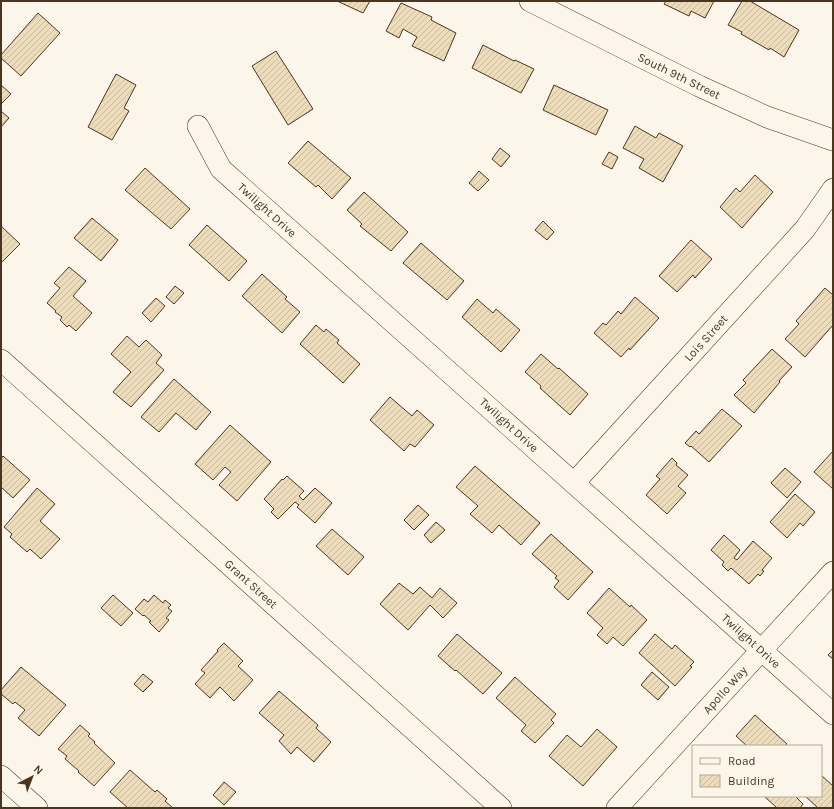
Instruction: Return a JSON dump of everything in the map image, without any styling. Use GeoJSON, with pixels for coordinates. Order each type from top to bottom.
{"type":"FeatureCollection","features":[{"type":"Feature","properties":{"kind":"street","name":"South 9th Street"},"geometry":{"type":"LineString","coordinates":[[530,1],[699,86],[766,117],[833,140]]}},
{"type":"Feature","properties":{"kind":"street","name":"Twilight Drive"},"geometry":{"type":"LineString","coordinates":[[198,126],[221,169],[833,714]]}},
{"type":"Feature","properties":{"kind":"street","name":"Lois Street"},"geometry":{"type":"LineString","coordinates":[[574,483],[805,230],[833,189]]}},
{"type":"Feature","properties":{"kind":"street","name":"Grant Street"},"geometry":{"type":"LineString","coordinates":[[1,360],[491,805]]}},
{"type":"Feature","properties":{"kind":"street","name":"Apollo Way"},"geometry":{"type":"LineString","coordinates":[[617,808],[833,572]]}},
{"type":"Feature","properties":{"kind":"street"},"geometry":{"type":"LineString","coordinates":[[1,776],[37,808]]}},
{"type":"Feature","properties":{"kind":"building"},"geometry":{"type":"Polygon","coordinates":[[[337,1],[370,1],[363,13],[337,1]]]}},
{"type":"Feature","properties":{"kind":"building"},"geometry":{"type":"Polygon","coordinates":[[[666,1],[714,1],[705,18],[691,11],[689,16],[664,4],[666,1]]]}},
{"type":"Feature","properties":{"kind":"building"},"geometry":{"type":"Polygon","coordinates":[[[742,1],[750,1],[799,30],[784,57],[770,48],[769,50],[741,34],[742,32],[728,25],[742,1]]]}},
{"type":"Feature","properties":{"kind":"building"},"geometry":{"type":"Polygon","coordinates":[[[401,3],[432,17],[431,20],[456,33],[444,61],[412,46],[417,37],[403,29],[399,38],[386,31],[401,3]]]}},
{"type":"Feature","properties":{"kind":"building"},"geometry":{"type":"Polygon","coordinates":[[[38,13],[60,33],[21,76],[1,58],[1,55],[38,13]]]}},
{"type":"Feature","properties":{"kind":"building"},"geometry":{"type":"Polygon","coordinates":[[[483,45],[514,61],[515,60],[534,69],[521,93],[472,68],[483,45]]]}},
{"type":"Feature","properties":{"kind":"building"},"geometry":{"type":"Polygon","coordinates":[[[276,51],[313,109],[288,125],[252,66],[276,51]]]}},
{"type":"Feature","properties":{"kind":"building"},"geometry":{"type":"Polygon","coordinates":[[[116,74],[136,85],[124,108],[129,111],[112,140],[88,127],[116,74]]]}},
{"type":"Feature","properties":{"kind":"building"},"geometry":{"type":"Polygon","coordinates":[[[1,85],[11,94],[1,104],[1,85]]]}},
{"type":"Feature","properties":{"kind":"building"},"geometry":{"type":"Polygon","coordinates":[[[554,85],[608,110],[596,135],[543,110],[554,85]]]}},
{"type":"Feature","properties":{"kind":"building"},"geometry":{"type":"Polygon","coordinates":[[[1,111],[9,118],[1,127],[1,111]]]}},
{"type":"Feature","properties":{"kind":"building"},"geometry":{"type":"Polygon","coordinates":[[[635,126],[656,138],[659,133],[683,146],[663,182],[639,168],[644,159],[623,148],[635,126]]]}},
{"type":"Feature","properties":{"kind":"building"},"geometry":{"type":"Polygon","coordinates":[[[308,141],[351,178],[332,199],[318,185],[316,187],[288,163],[308,141]]]}},
{"type":"Feature","properties":{"kind":"building"},"geometry":{"type":"Polygon","coordinates":[[[500,148],[510,156],[501,167],[492,159],[500,148]]]}},
{"type":"Feature","properties":{"kind":"building"},"geometry":{"type":"Polygon","coordinates":[[[609,152],[618,157],[612,169],[602,164],[609,152]]]}},
{"type":"Feature","properties":{"kind":"building"},"geometry":{"type":"Polygon","coordinates":[[[145,168],[190,209],[171,229],[125,190],[145,168]]]}},
{"type":"Feature","properties":{"kind":"building"},"geometry":{"type":"Polygon","coordinates":[[[479,171],[489,180],[478,191],[469,183],[479,171]]]}},
{"type":"Feature","properties":{"kind":"building"},"geometry":{"type":"Polygon","coordinates":[[[755,175],[773,192],[742,228],[720,207],[736,188],[740,192],[755,175]]]}},
{"type":"Feature","properties":{"kind":"building"},"geometry":{"type":"Polygon","coordinates":[[[364,192],[408,232],[391,251],[360,226],[362,224],[347,210],[364,192]]]}},
{"type":"Feature","properties":{"kind":"building"},"geometry":{"type":"Polygon","coordinates":[[[92,218],[118,240],[101,261],[74,238],[92,218]]]}},
{"type":"Feature","properties":{"kind":"building"},"geometry":{"type":"Polygon","coordinates":[[[543,221],[554,232],[547,240],[535,230],[543,221]]]}},
{"type":"Feature","properties":{"kind":"building"},"geometry":{"type":"Polygon","coordinates":[[[207,225],[247,261],[229,281],[189,245],[207,225]]]}},
{"type":"Feature","properties":{"kind":"building"},"geometry":{"type":"Polygon","coordinates":[[[1,226],[20,244],[1,263],[1,226]]]}},
{"type":"Feature","properties":{"kind":"building"},"geometry":{"type":"Polygon","coordinates":[[[691,240],[712,259],[695,278],[693,275],[677,292],[659,276],[691,240]]]}},
{"type":"Feature","properties":{"kind":"building"},"geometry":{"type":"Polygon","coordinates":[[[421,243],[464,281],[447,300],[403,263],[421,243]]]}},
{"type":"Feature","properties":{"kind":"building"},"geometry":{"type":"Polygon","coordinates":[[[69,267],[86,281],[73,296],[92,313],[76,331],[69,325],[67,327],[60,320],[62,317],[47,303],[60,288],[54,283],[69,267]]]}},
{"type":"Feature","properties":{"kind":"building"},"geometry":{"type":"Polygon","coordinates":[[[262,274],[287,297],[285,299],[300,312],[282,333],[242,296],[262,274]]]}},
{"type":"Feature","properties":{"kind":"building"},"geometry":{"type":"Polygon","coordinates":[[[175,286],[184,293],[174,304],[166,297],[175,286]]]}},
{"type":"Feature","properties":{"kind":"building"},"geometry":{"type":"Polygon","coordinates":[[[825,288],[833,295],[833,325],[805,357],[785,339],[799,324],[796,321],[825,288]]]}},
{"type":"Feature","properties":{"kind":"building"},"geometry":{"type":"Polygon","coordinates":[[[635,297],[659,318],[630,350],[629,348],[621,357],[594,333],[603,323],[606,325],[618,311],[621,314],[635,297]]]}},
{"type":"Feature","properties":{"kind":"building"},"geometry":{"type":"Polygon","coordinates":[[[156,298],[165,306],[151,322],[142,313],[156,298]]]}},
{"type":"Feature","properties":{"kind":"building"},"geometry":{"type":"Polygon","coordinates":[[[477,299],[493,313],[496,309],[520,330],[501,352],[462,317],[477,299]]]}},
{"type":"Feature","properties":{"kind":"building"},"geometry":{"type":"Polygon","coordinates":[[[316,325],[324,332],[326,329],[339,340],[337,343],[360,364],[343,383],[300,344],[316,325]]]}},
{"type":"Feature","properties":{"kind":"building"},"geometry":{"type":"Polygon","coordinates":[[[127,336],[139,347],[146,340],[162,355],[156,363],[164,370],[131,407],[113,392],[131,372],[111,354],[127,336]]]}},
{"type":"Feature","properties":{"kind":"building"},"geometry":{"type":"Polygon","coordinates":[[[772,349],[792,367],[754,413],[734,395],[746,383],[743,380],[772,349]]]}},
{"type":"Feature","properties":{"kind":"building"},"geometry":{"type":"Polygon","coordinates":[[[541,354],[588,394],[570,415],[540,388],[541,386],[525,372],[541,354]]]}},
{"type":"Feature","properties":{"kind":"building"},"geometry":{"type":"Polygon","coordinates":[[[174,379],[211,412],[196,430],[176,413],[159,432],[141,417],[174,379]]]}},
{"type":"Feature","properties":{"kind":"building"},"geometry":{"type":"Polygon","coordinates":[[[390,397],[412,416],[417,410],[434,425],[415,447],[410,444],[404,451],[370,420],[390,397]]]}},
{"type":"Feature","properties":{"kind":"building"},"geometry":{"type":"Polygon","coordinates":[[[722,409],[742,426],[709,462],[691,446],[690,447],[685,443],[696,431],[699,434],[722,409]]]}},
{"type":"Feature","properties":{"kind":"building"},"geometry":{"type":"Polygon","coordinates":[[[230,425],[271,462],[237,501],[219,485],[231,472],[225,467],[213,480],[195,464],[230,425]]]}},
{"type":"Feature","properties":{"kind":"building"},"geometry":{"type":"Polygon","coordinates":[[[833,451],[833,489],[814,472],[833,451]]]}},
{"type":"Feature","properties":{"kind":"building"},"geometry":{"type":"Polygon","coordinates":[[[3,456],[30,480],[13,498],[1,487],[1,459],[3,456]]]}},
{"type":"Feature","properties":{"kind":"building"},"geometry":{"type":"Polygon","coordinates":[[[672,458],[677,463],[676,465],[688,475],[678,486],[686,493],[667,514],[646,495],[660,479],[656,476],[672,458]]]}},
{"type":"Feature","properties":{"kind":"building"},"geometry":{"type":"Polygon","coordinates":[[[475,466],[540,523],[521,545],[499,525],[492,533],[470,514],[478,506],[456,487],[475,466]]]}},
{"type":"Feature","properties":{"kind":"building"},"geometry":{"type":"Polygon","coordinates":[[[785,468],[801,482],[787,498],[771,483],[785,468]]]}},
{"type":"Feature","properties":{"kind":"building"},"geometry":{"type":"Polygon","coordinates":[[[287,476],[304,491],[299,496],[303,500],[315,488],[332,503],[315,523],[297,507],[299,505],[295,502],[278,519],[271,512],[274,509],[264,499],[282,479],[283,480],[287,476]]]}},
{"type":"Feature","properties":{"kind":"building"},"geometry":{"type":"Polygon","coordinates":[[[37,488],[55,504],[40,521],[60,539],[41,559],[30,549],[27,552],[10,537],[12,534],[4,527],[37,488]]]}},
{"type":"Feature","properties":{"kind":"building"},"geometry":{"type":"Polygon","coordinates":[[[795,494],[815,512],[803,526],[800,523],[787,538],[770,522],[795,494]]]}},
{"type":"Feature","properties":{"kind":"building"},"geometry":{"type":"Polygon","coordinates":[[[418,505],[429,515],[414,530],[404,520],[418,505]]]}},
{"type":"Feature","properties":{"kind":"building"},"geometry":{"type":"Polygon","coordinates":[[[436,522],[445,530],[431,543],[424,535],[436,522]]]}},
{"type":"Feature","properties":{"kind":"building"},"geometry":{"type":"Polygon","coordinates":[[[332,529],[364,557],[348,575],[316,546],[332,529]]]}},
{"type":"Feature","properties":{"kind":"building"},"geometry":{"type":"Polygon","coordinates":[[[551,534],[593,572],[568,600],[554,587],[559,581],[555,578],[557,576],[532,554],[551,534]]]}},
{"type":"Feature","properties":{"kind":"building"},"geometry":{"type":"Polygon","coordinates":[[[724,535],[740,550],[734,558],[737,560],[753,541],[772,558],[762,570],[764,571],[760,576],[758,574],[749,584],[731,568],[728,571],[722,565],[724,562],[711,550],[724,535]]]}},
{"type":"Feature","properties":{"kind":"building"},"geometry":{"type":"Polygon","coordinates":[[[399,583],[413,594],[420,587],[432,598],[440,588],[457,603],[443,618],[430,605],[408,630],[380,604],[399,583]]]}},
{"type":"Feature","properties":{"kind":"building"},"geometry":{"type":"Polygon","coordinates":[[[609,588],[647,620],[623,646],[613,637],[607,644],[597,635],[603,628],[587,613],[609,588]]]}},
{"type":"Feature","properties":{"kind":"building"},"geometry":{"type":"Polygon","coordinates":[[[113,595],[133,613],[121,626],[101,608],[113,595]]]}},
{"type":"Feature","properties":{"kind":"building"},"geometry":{"type":"Polygon","coordinates":[[[154,595],[163,603],[165,600],[171,605],[168,608],[172,611],[166,618],[169,620],[159,632],[149,622],[151,621],[135,609],[144,599],[148,602],[154,595]]]}},
{"type":"Feature","properties":{"kind":"building"},"geometry":{"type":"Polygon","coordinates":[[[457,634],[502,673],[483,694],[438,656],[457,634]]]}},
{"type":"Feature","properties":{"kind":"building"},"geometry":{"type":"Polygon","coordinates":[[[655,634],[672,649],[675,645],[694,662],[690,666],[692,667],[675,686],[639,653],[655,634]]]}},
{"type":"Feature","properties":{"kind":"building"},"geometry":{"type":"Polygon","coordinates":[[[224,643],[243,661],[238,666],[253,680],[234,701],[220,687],[210,698],[195,684],[205,673],[201,670],[224,643]]]}},
{"type":"Feature","properties":{"kind":"building"},"geometry":{"type":"Polygon","coordinates":[[[833,650],[833,659],[828,655],[833,650]]]}},
{"type":"Feature","properties":{"kind":"building"},"geometry":{"type":"Polygon","coordinates":[[[21,667],[66,705],[39,736],[18,718],[25,710],[15,702],[13,704],[1,694],[1,690],[21,667]]]}},
{"type":"Feature","properties":{"kind":"building"},"geometry":{"type":"Polygon","coordinates":[[[652,672],[669,687],[658,700],[641,685],[652,672]]]}},
{"type":"Feature","properties":{"kind":"building"},"geometry":{"type":"Polygon","coordinates":[[[143,674],[153,682],[143,692],[134,684],[143,674]]]}},
{"type":"Feature","properties":{"kind":"building"},"geometry":{"type":"Polygon","coordinates":[[[515,677],[556,714],[551,720],[554,723],[535,743],[521,731],[526,725],[496,698],[515,677]]]}},
{"type":"Feature","properties":{"kind":"building"},"geometry":{"type":"Polygon","coordinates":[[[279,691],[318,725],[316,728],[331,742],[314,762],[297,747],[291,754],[279,741],[284,735],[259,713],[279,691]]]}},
{"type":"Feature","properties":{"kind":"building"},"geometry":{"type":"Polygon","coordinates":[[[755,715],[787,744],[746,745],[736,736],[755,715]]]}},
{"type":"Feature","properties":{"kind":"building"},"geometry":{"type":"Polygon","coordinates":[[[80,725],[90,734],[88,736],[95,742],[94,743],[115,763],[94,786],[65,759],[67,756],[58,749],[80,725]]]}},
{"type":"Feature","properties":{"kind":"building"},"geometry":{"type":"Polygon","coordinates":[[[597,729],[617,747],[583,786],[549,756],[567,735],[581,747],[597,729]]]}},
{"type":"Feature","properties":{"kind":"building"},"geometry":{"type":"Polygon","coordinates":[[[130,770],[155,792],[157,790],[167,799],[165,801],[173,808],[128,808],[110,792],[130,770]]]}},
{"type":"Feature","properties":{"kind":"building"},"geometry":{"type":"Polygon","coordinates":[[[822,776],[833,786],[833,808],[818,808],[806,797],[822,797],[822,776]]]}},
{"type":"Feature","properties":{"kind":"building"},"geometry":{"type":"Polygon","coordinates":[[[224,782],[236,792],[224,805],[213,795],[224,782]]]}},
{"type":"Feature","properties":{"kind":"building"},"geometry":{"type":"Polygon","coordinates":[[[765,797],[796,797],[803,804],[800,808],[777,808],[765,797]]]}}]}
